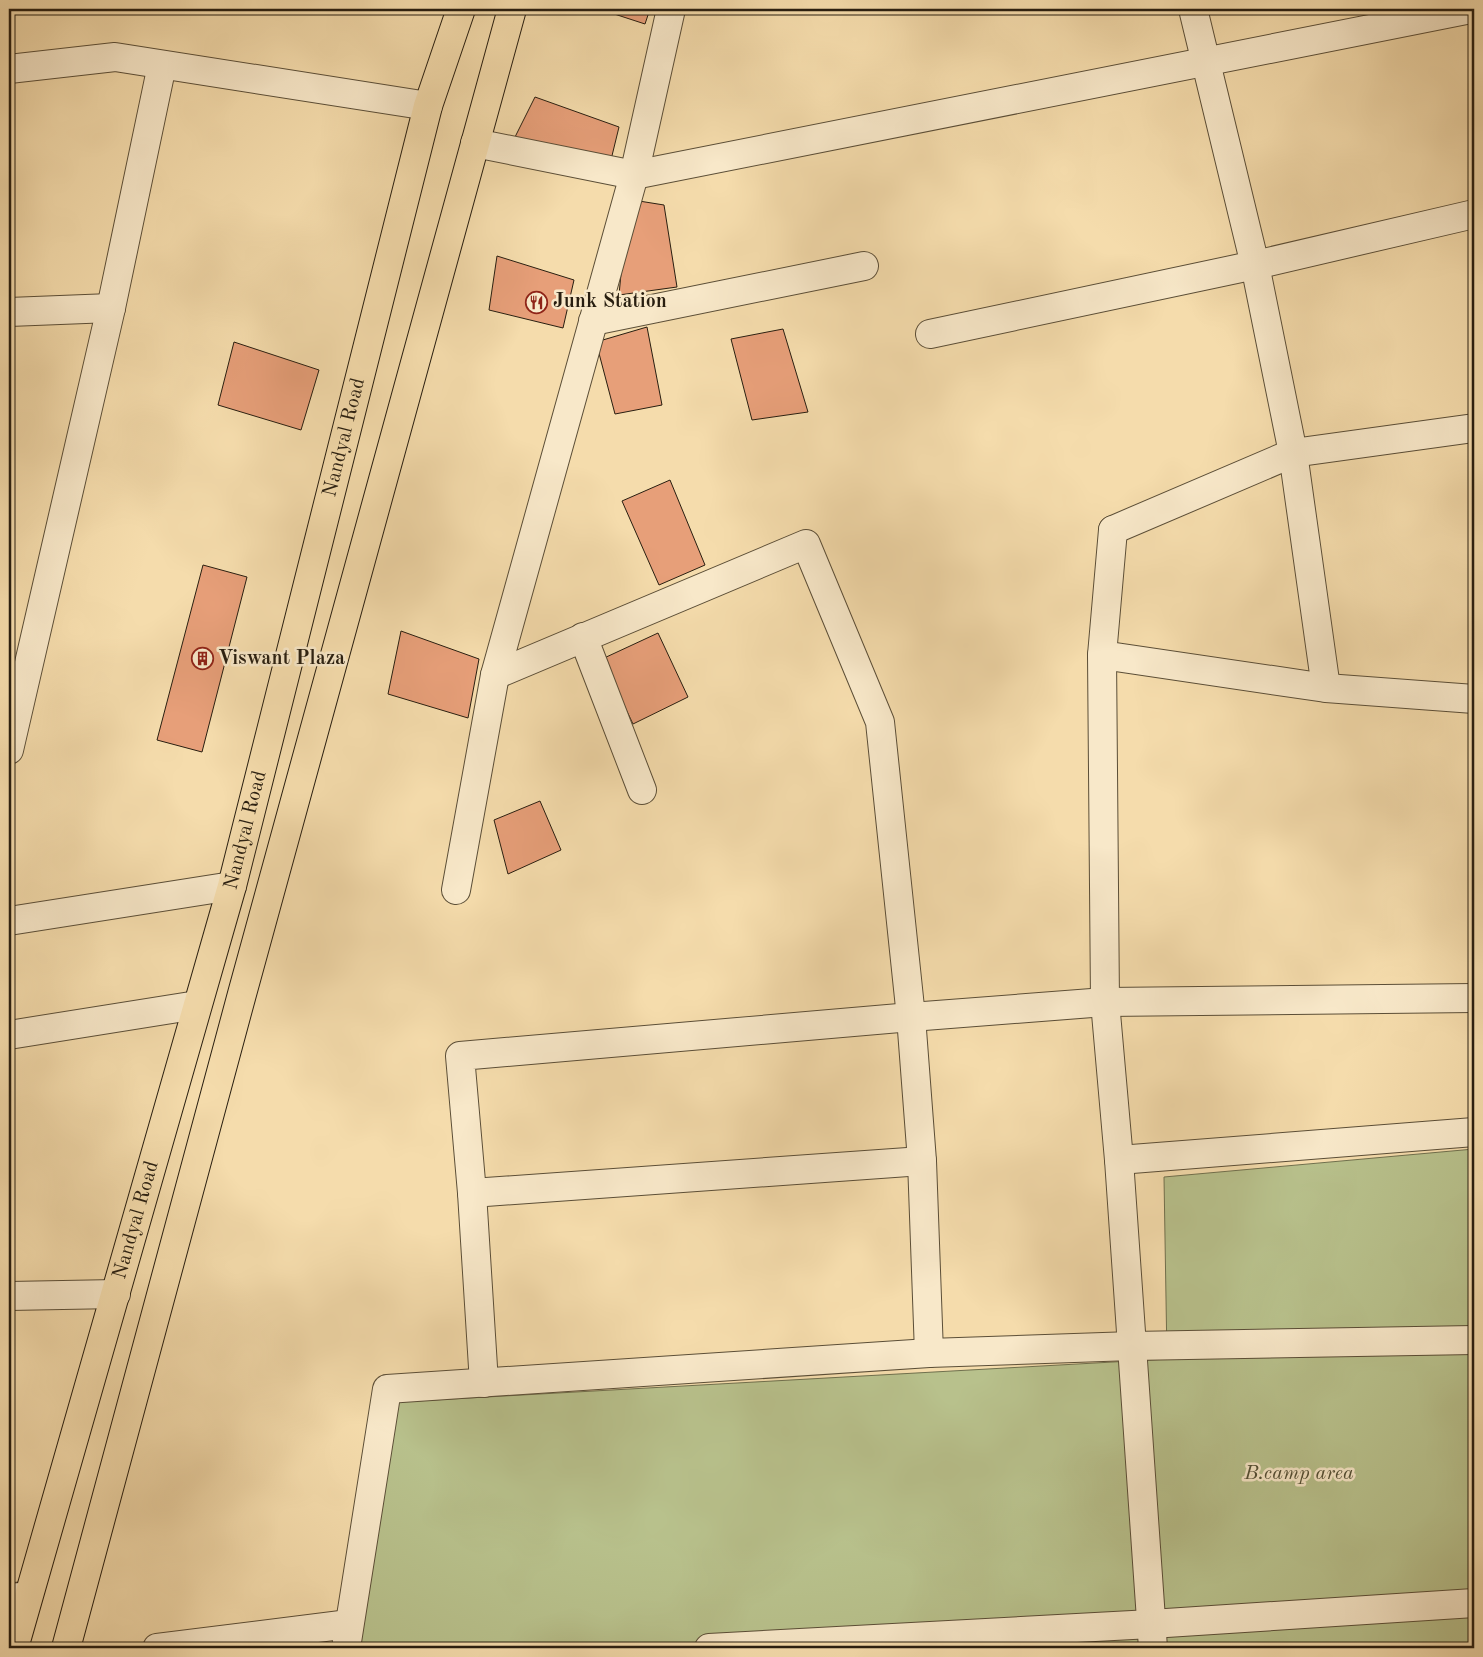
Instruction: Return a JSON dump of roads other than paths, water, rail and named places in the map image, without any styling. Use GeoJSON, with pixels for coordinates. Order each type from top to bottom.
{"type":"FeatureCollection","features":[{"type":"Feature","properties":{"kind":"main road","name":"Nandyal Road"},"geometry":{"type":"LineString","coordinates":[[14,1648],[20,1591],[116,1294],[232,886],[428,106],[461,9]]}},
{"type":"Feature","properties":{"kind":"main road","name":"Nandyal Road"},"geometry":{"type":"LineString","coordinates":[[66,1648],[512,9]]}},
{"type":"Feature","properties":{"kind":"street"},"geometry":{"type":"LineString","coordinates":[[456,890],[495,675],[634,175],[671,9]]}},
{"type":"Feature","properties":{"kind":"street"},"geometry":{"type":"LineString","coordinates":[[1193,9],[1255,265],[1293,453],[1326,688]]}},
{"type":"Feature","properties":{"kind":"street"},"geometry":{"type":"LineString","coordinates":[[475,143],[634,175],[1471,9]]}},
{"type":"Feature","properties":{"kind":"street"},"geometry":{"type":"LineString","coordinates":[[9,69],[115,57],[428,106]]}},
{"type":"Feature","properties":{"kind":"street"},"geometry":{"type":"LineString","coordinates":[[9,750],[15,691],[111,308],[162,65]]}},
{"type":"Feature","properties":{"kind":"street"},"geometry":{"type":"LineString","coordinates":[[930,334],[1255,265],[1474,214]]}},
{"type":"Feature","properties":{"kind":"street"},"geometry":{"type":"LineString","coordinates":[[593,321],[864,266]]}},
{"type":"Feature","properties":{"kind":"street"},"geometry":{"type":"LineString","coordinates":[[9,312],[111,308]]}},
{"type":"Feature","properties":{"kind":"street"},"geometry":{"type":"LineString","coordinates":[[1152,1636],[1119,1160],[1105,1002],[1102,655],[1113,530],[1293,453],[1474,428]]}},
{"type":"Feature","properties":{"kind":"street"},"geometry":{"type":"LineString","coordinates":[[495,675],[806,544],[880,722],[911,1017],[922,1162],[929,1353]]}},
{"type":"Feature","properties":{"kind":"street"},"geometry":{"type":"LineString","coordinates":[[583,638],[642,790]]}},
{"type":"Feature","properties":{"kind":"street"},"geometry":{"type":"LineString","coordinates":[[1102,655],[1326,688],[1474,699]]}},
{"type":"Feature","properties":{"kind":"street"},"geometry":{"type":"LineString","coordinates":[[9,921],[232,886]]}},
{"type":"Feature","properties":{"kind":"street"},"geometry":{"type":"LineString","coordinates":[[484,1383],[472,1193],[460,1056],[1105,1002],[1474,998]]}},
{"type":"Feature","properties":{"kind":"street"},"geometry":{"type":"LineString","coordinates":[[9,1034],[197,1005]]}},
{"type":"Feature","properties":{"kind":"street"},"geometry":{"type":"LineString","coordinates":[[1119,1160],[1474,1132]]}},
{"type":"Feature","properties":{"kind":"street"},"geometry":{"type":"LineString","coordinates":[[472,1193],[922,1162]]}},
{"type":"Feature","properties":{"kind":"street"},"geometry":{"type":"LineString","coordinates":[[9,1296],[116,1294]]}},
{"type":"Feature","properties":{"kind":"street"},"geometry":{"type":"LineString","coordinates":[[157,1648],[348,1636],[387,1389],[929,1353],[1132,1346],[1474,1340]]}},
{"type":"Feature","properties":{"kind":"street"},"geometry":{"type":"LineString","coordinates":[[709,1648],[1152,1636],[1474,1603]]}},
{"type":"Feature","properties":{"kind":"place","name":"Junk Station"},"geometry":{"type":"Point","coordinates":[537,302]}},
{"type":"Feature","properties":{"kind":"place","name":"Viswant Plaza"},"geometry":{"type":"Point","coordinates":[202,659]}},
{"type":"Feature","properties":{"kind":"park label","name":"B.camp area"},"geometry":{"type":"Point","coordinates":[1299,1474]}}]}
